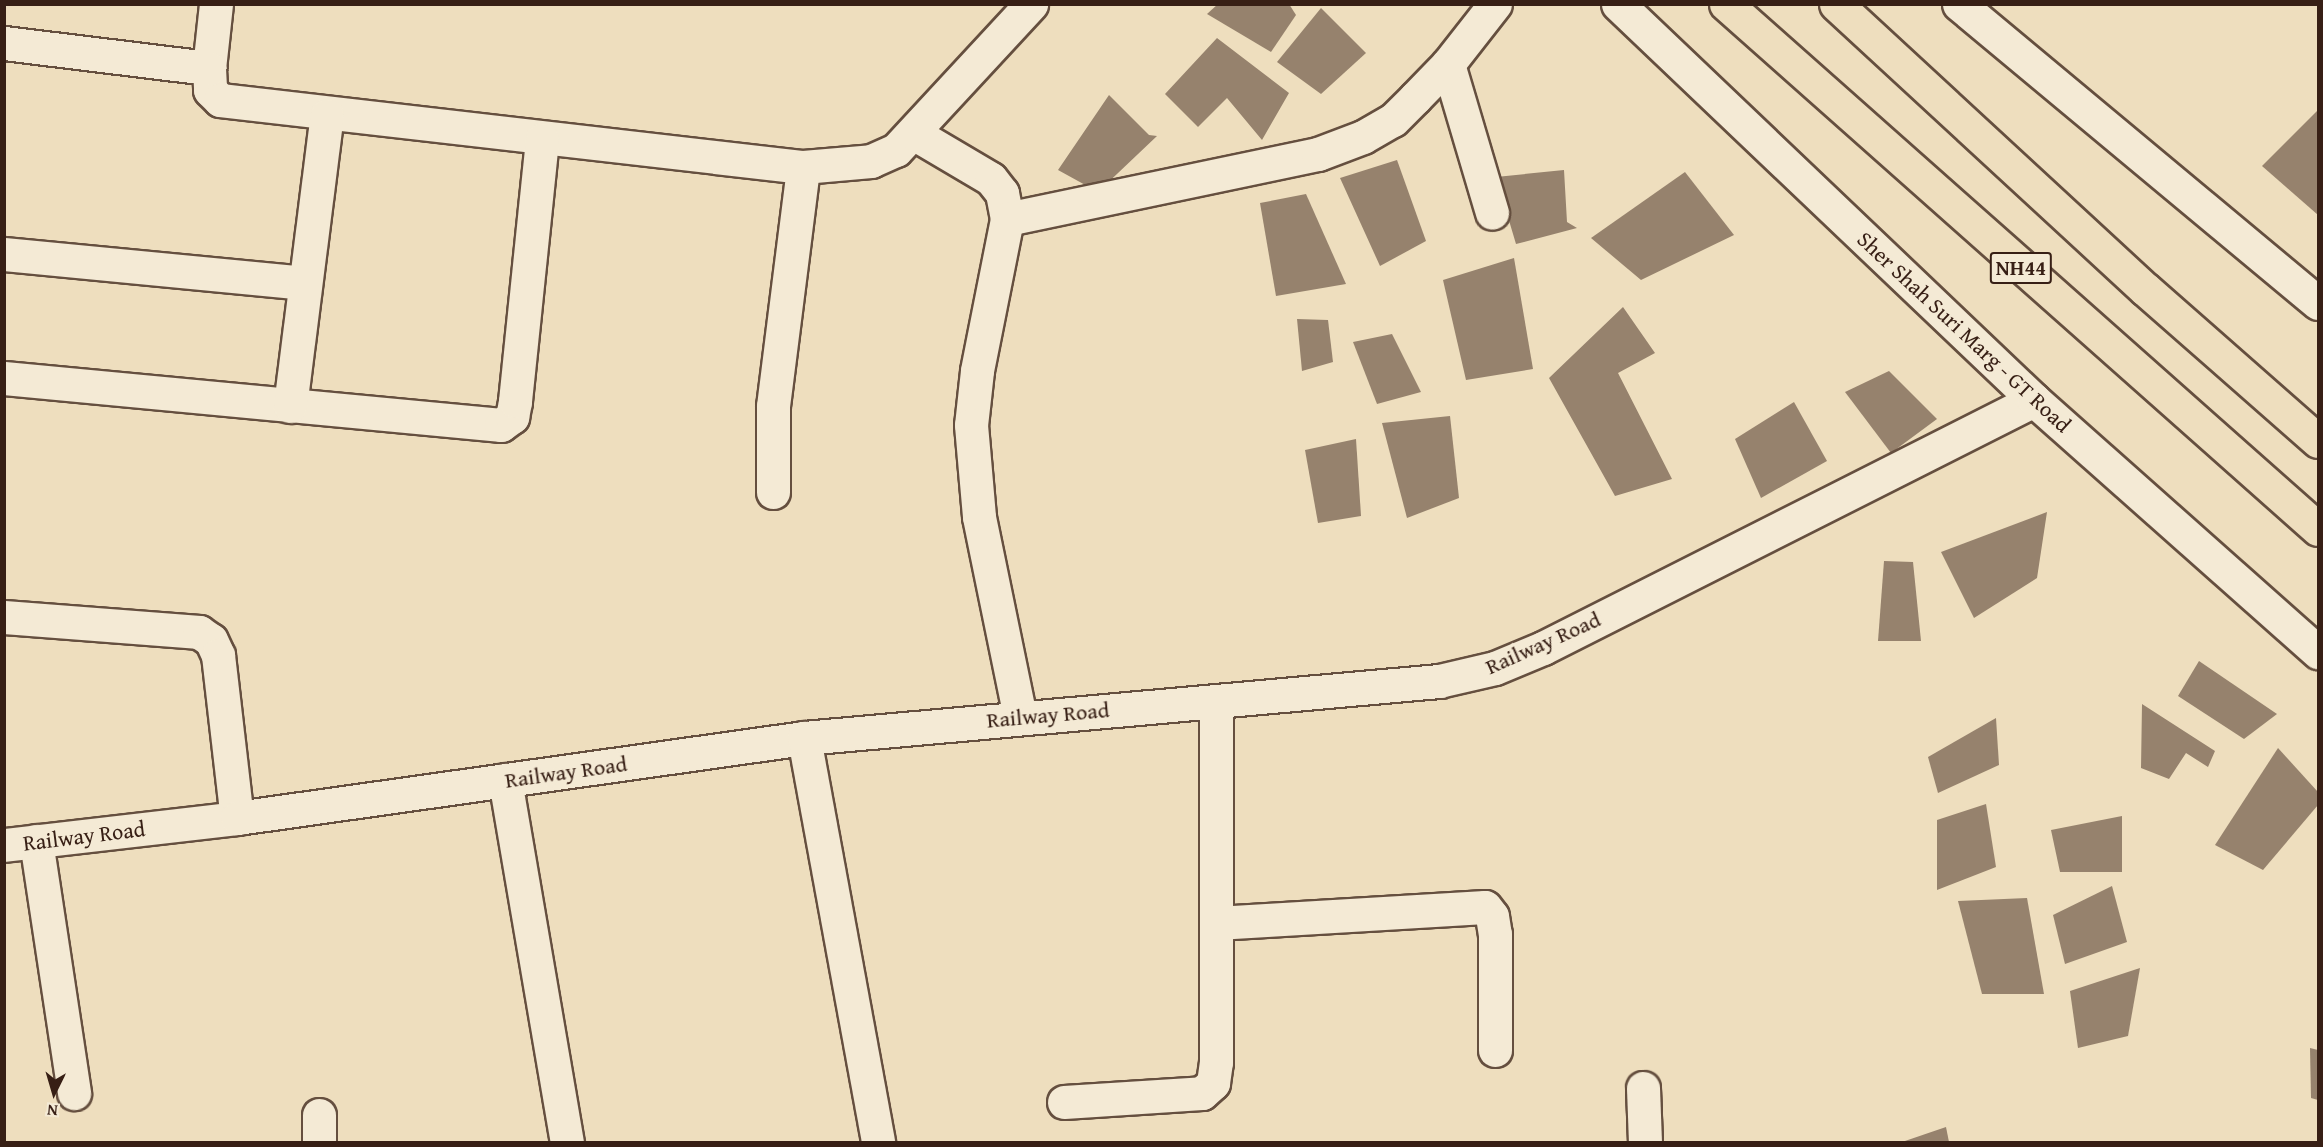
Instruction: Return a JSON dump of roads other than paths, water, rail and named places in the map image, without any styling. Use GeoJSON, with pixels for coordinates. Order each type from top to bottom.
{"type":"FeatureCollection","features":[{"type":"Feature","properties":{"kind":"highway","name":"NH44"},"geometry":{"type":"LineString","coordinates":[[1726,4],[2319,529]]}},
{"type":"Feature","properties":{"kind":"highway"},"geometry":{"type":"LineString","coordinates":[[1836,4],[2145,289],[2319,441]]}},
{"type":"Feature","properties":{"kind":"street"},"geometry":{"type":"LineString","coordinates":[[216,4],[209,68],[210,90],[220,100],[327,115],[803,167],[870,161],[896,150],[915,134],[1031,4]]}},
{"type":"Feature","properties":{"kind":"street"},"geometry":{"type":"LineString","coordinates":[[1008,219],[1318,154],[1393,120],[1448,64],[1495,4]]}},
{"type":"Feature","properties":{"kind":"street","name":"Sher Shah Suri Marg - GT Road"},"geometry":{"type":"LineString","coordinates":[[1618,4],[2034,400],[2319,651]]}},
{"type":"Feature","properties":{"kind":"street"},"geometry":{"type":"LineString","coordinates":[[1959,4],[2319,303]]}},
{"type":"Feature","properties":{"kind":"street"},"geometry":{"type":"LineString","coordinates":[[4,44],[209,68]]}},
{"type":"Feature","properties":{"kind":"street"},"geometry":{"type":"LineString","coordinates":[[1448,64],[1492,213]]}},
{"type":"Feature","properties":{"kind":"street"},"geometry":{"type":"LineString","coordinates":[[290,406],[327,115]]}},
{"type":"Feature","properties":{"kind":"street"},"geometry":{"type":"LineString","coordinates":[[915,134],[992,179],[1002,193],[1008,219],[977,371],[971,425],[980,517],[1020,717]]}},
{"type":"Feature","properties":{"kind":"street"},"geometry":{"type":"LineString","coordinates":[[4,378],[501,425],[512,417],[542,139]]}},
{"type":"Feature","properties":{"kind":"street"},"geometry":{"type":"LineString","coordinates":[[772,492],[773,406],[803,167]]}},
{"type":"Feature","properties":{"kind":"street"},"geometry":{"type":"LineString","coordinates":[[4,254],[305,283]]}},
{"type":"Feature","properties":{"kind":"street","name":"Railway Road"},"geometry":{"type":"LineString","coordinates":[[20,843],[237,818],[804,738],[1439,681],[1495,668],[1564,637],[2034,400]]}},
{"type":"Feature","properties":{"kind":"street"},"geometry":{"type":"LineString","coordinates":[[4,617],[199,632],[211,640],[218,655],[237,818]]}},
{"type":"Feature","properties":{"kind":"street"},"geometry":{"type":"LineString","coordinates":[[1064,1102],[1202,1093],[1212,1083],[1216,1062],[1216,701]]}},
{"type":"Feature","properties":{"kind":"street"},"geometry":{"type":"LineString","coordinates":[[804,738],[878,1143]]}},
{"type":"Feature","properties":{"kind":"street"},"geometry":{"type":"LineString","coordinates":[[505,780],[567,1143]]}},
{"type":"Feature","properties":{"kind":"street"},"geometry":{"type":"LineString","coordinates":[[20,843],[74,1092]]}},
{"type":"Feature","properties":{"kind":"street"},"geometry":{"type":"LineString","coordinates":[[1216,923],[1469,905],[1485,907],[1492,916],[1495,934],[1496,1050]]}},
{"type":"Feature","properties":{"kind":"street"},"geometry":{"type":"LineString","coordinates":[[1642,1088],[1645,1143]]}}]}
